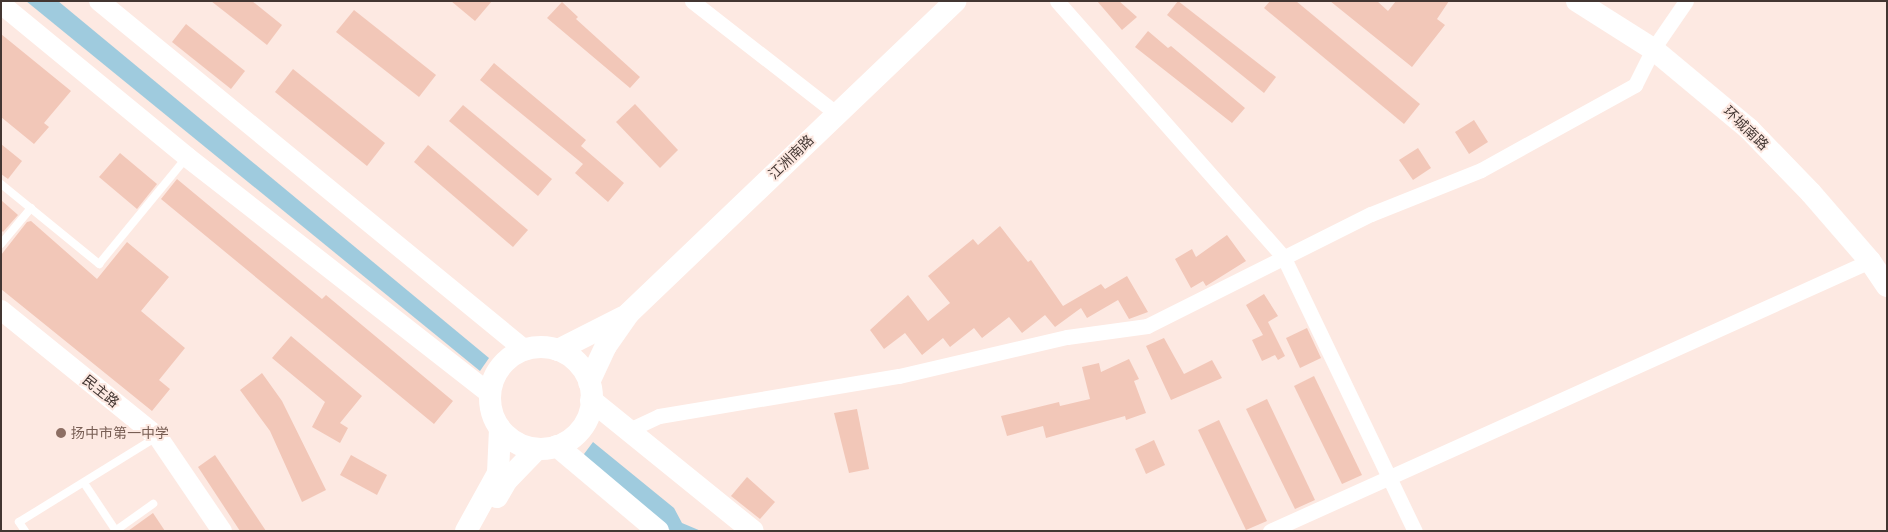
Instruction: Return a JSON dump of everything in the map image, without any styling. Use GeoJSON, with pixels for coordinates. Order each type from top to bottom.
{"type":"FeatureCollection","features":[{"type":"Feature","properties":{"kind":"main road","name":"江洲南路"},"geometry":{"type":"LineString","coordinates":[[628,314],[955,1]]}},
{"type":"Feature","properties":{"kind":"main road","name":"环城南路"},"geometry":{"type":"LineString","coordinates":[[1577,1],[1657,44]]}},
{"type":"Feature","properties":{"kind":"main road","name":"环城南路"},"geometry":{"type":"LineString","coordinates":[[1600,1],[1657,44],[1749,129],[1878,263],[1887,286]]}},
{"type":"Feature","properties":{"kind":"main road"},"geometry":{"type":"LineString","coordinates":[[558,350],[628,314]]}},
{"type":"Feature","properties":{"kind":"main road"},"geometry":{"type":"LineString","coordinates":[[478,531],[507,480],[547,448],[582,428],[590,391],[606,346],[628,314]]}},
{"type":"Feature","properties":{"kind":"main road"},"geometry":{"type":"LineString","coordinates":[[658,531],[547,448],[516,443],[500,429],[490,406],[490,394],[501,366],[524,350],[541,347],[558,350],[577,363],[590,391],[629,430],[753,531]]}},
{"type":"Feature","properties":{"kind":"main road"},"geometry":{"type":"LineString","coordinates":[[466,531],[498,473],[500,429]]}},
{"type":"Feature","properties":{"kind":"street"},"geometry":{"type":"LineString","coordinates":[[98,1],[524,350]]}},
{"type":"Feature","properties":{"kind":"street"},"geometry":{"type":"LineString","coordinates":[[692,1],[836,113]]}},
{"type":"Feature","properties":{"kind":"street"},"geometry":{"type":"LineString","coordinates":[[1057,1],[1283,256],[1415,531]]}},
{"type":"Feature","properties":{"kind":"street"},"geometry":{"type":"LineString","coordinates":[[629,430],[659,416],[899,376],[1067,337],[1147,326],[1283,256],[1371,214],[1480,170],[1635,86],[1657,44],[1686,1]]}},
{"type":"Feature","properties":{"kind":"street"},"geometry":{"type":"LineString","coordinates":[[1,4],[187,156],[490,394]]}},
{"type":"Feature","properties":{"kind":"street"},"geometry":{"type":"LineString","coordinates":[[1270,531],[1878,263]]}},
{"type":"Feature","properties":{"kind":"street","name":"民主路"},"geometry":{"type":"LineString","coordinates":[[1,310],[158,436],[222,531]]}},
{"type":"Feature","properties":{"kind":"lane"},"geometry":{"type":"LineString","coordinates":[[1,184],[99,264],[187,156]]}},
{"type":"Feature","properties":{"kind":"lane"},"geometry":{"type":"LineString","coordinates":[[1,244],[31,208]]}},
{"type":"Feature","properties":{"kind":"lane"},"geometry":{"type":"LineString","coordinates":[[25,531],[19,522],[158,436]]}},
{"type":"Feature","properties":{"kind":"lane"},"geometry":{"type":"LineString","coordinates":[[84,483],[116,531],[153,504]]}},
{"type":"Feature","properties":{"kind":"water"},"geometry":{"type":"Polygon","coordinates":[[[26,1],[58,1],[489,358],[480,371],[26,1]]]}},
{"type":"Feature","properties":{"kind":"water"},"geometry":{"type":"Polygon","coordinates":[[[593,442],[674,508],[682,523],[701,531],[671,531],[587,463],[584,454],[593,442]]]}},
{"type":"Feature","properties":{"kind":"building"},"geometry":{"type":"Polygon","coordinates":[[[211,1],[252,1],[282,25],[267,45],[211,1]]]}},
{"type":"Feature","properties":{"kind":"building"},"geometry":{"type":"Polygon","coordinates":[[[451,1],[492,1],[475,21],[451,1]]]}},
{"type":"Feature","properties":{"kind":"building"},"geometry":{"type":"Polygon","coordinates":[[[1097,1],[1119,1],[1137,17],[1122,30],[1097,1]]]}},
{"type":"Feature","properties":{"kind":"building"},"geometry":{"type":"Polygon","coordinates":[[[1178,1],[1276,77],[1264,93],[1167,15],[1178,1]]]}},
{"type":"Feature","properties":{"kind":"building"},"geometry":{"type":"Polygon","coordinates":[[[1270,1],[1296,1],[1420,104],[1404,124],[1264,8],[1270,1]]]}},
{"type":"Feature","properties":{"kind":"building"},"geometry":{"type":"Polygon","coordinates":[[[1330,1],[1377,1],[1388,11],[1396,1],[1449,1],[1437,19],[1445,25],[1412,67],[1330,1]]]}},
{"type":"Feature","properties":{"kind":"building"},"geometry":{"type":"Polygon","coordinates":[[[562,2],[578,17],[576,19],[640,77],[630,88],[547,18],[562,2]]]}},
{"type":"Feature","properties":{"kind":"building"},"geometry":{"type":"Polygon","coordinates":[[[354,10],[436,75],[419,97],[336,32],[354,10]]]}},
{"type":"Feature","properties":{"kind":"building"},"geometry":{"type":"Polygon","coordinates":[[[186,24],[245,71],[231,89],[172,42],[186,24]]]}},
{"type":"Feature","properties":{"kind":"building"},"geometry":{"type":"Polygon","coordinates":[[[1148,31],[1168,48],[1171,46],[1245,108],[1232,123],[1135,47],[1148,31]]]}},
{"type":"Feature","properties":{"kind":"building"},"geometry":{"type":"Polygon","coordinates":[[[1,34],[71,91],[44,123],[49,127],[34,144],[1,117],[1,34]]]}},
{"type":"Feature","properties":{"kind":"building"},"geometry":{"type":"Polygon","coordinates":[[[494,63],[586,140],[581,146],[624,183],[608,202],[575,173],[583,164],[480,80],[494,63]]]}},
{"type":"Feature","properties":{"kind":"building"},"geometry":{"type":"Polygon","coordinates":[[[293,69],[385,143],[367,166],[275,92],[293,69]]]}},
{"type":"Feature","properties":{"kind":"building"},"geometry":{"type":"Polygon","coordinates":[[[635,104],[678,150],[660,168],[616,122],[635,104]]]}},
{"type":"Feature","properties":{"kind":"building"},"geometry":{"type":"Polygon","coordinates":[[[463,105],[552,179],[538,196],[449,121],[463,105]]]}},
{"type":"Feature","properties":{"kind":"building"},"geometry":{"type":"Polygon","coordinates":[[[1474,120],[1488,142],[1469,154],[1455,132],[1474,120]]]}},
{"type":"Feature","properties":{"kind":"building"},"geometry":{"type":"Polygon","coordinates":[[[1,144],[22,161],[8,179],[1,174],[1,144]]]}},
{"type":"Feature","properties":{"kind":"building"},"geometry":{"type":"Polygon","coordinates":[[[428,145],[528,230],[513,247],[414,162],[428,145]]]}},
{"type":"Feature","properties":{"kind":"building"},"geometry":{"type":"Polygon","coordinates":[[[1418,148],[1431,168],[1413,180],[1399,160],[1418,148]]]}},
{"type":"Feature","properties":{"kind":"building"},"geometry":{"type":"Polygon","coordinates":[[[120,153],[157,184],[137,209],[99,177],[120,153]]]}},
{"type":"Feature","properties":{"kind":"building"},"geometry":{"type":"Polygon","coordinates":[[[177,179],[322,299],[326,295],[453,401],[434,424],[161,199],[177,179]]]}},
{"type":"Feature","properties":{"kind":"building"},"geometry":{"type":"Polygon","coordinates":[[[1,200],[18,215],[3,232],[1,230],[1,200]]]}},
{"type":"Feature","properties":{"kind":"building"},"geometry":{"type":"Polygon","coordinates":[[[31,221],[97,279],[127,242],[169,277],[141,311],[185,348],[159,380],[170,389],[152,411],[1,289],[1,255],[27,222],[31,221]]]}},
{"type":"Feature","properties":{"kind":"building"},"geometry":{"type":"Polygon","coordinates":[[[1000,226],[1028,262],[1031,260],[1063,306],[1101,284],[1105,289],[1127,276],[1148,312],[1129,319],[1118,300],[1087,318],[1081,308],[1055,327],[1045,315],[1022,333],[1009,317],[982,338],[974,328],[950,347],[943,338],[922,355],[905,333],[884,349],[870,330],[908,295],[928,321],[950,303],[928,276],[973,239],[978,245],[1000,226]]]}},
{"type":"Feature","properties":{"kind":"building"},"geometry":{"type":"Polygon","coordinates":[[[1227,235],[1246,261],[1206,286],[1203,281],[1191,288],[1175,259],[1192,249],[1196,257],[1227,235]]]}},
{"type":"Feature","properties":{"kind":"building"},"geometry":{"type":"Polygon","coordinates":[[[1264,294],[1278,316],[1268,322],[1285,356],[1278,360],[1275,355],[1262,361],[1252,340],[1263,335],[1246,305],[1264,294]]]}},
{"type":"Feature","properties":{"kind":"building"},"geometry":{"type":"Polygon","coordinates":[[[1307,328],[1321,358],[1300,368],[1286,338],[1307,328]]]}},
{"type":"Feature","properties":{"kind":"building"},"geometry":{"type":"Polygon","coordinates":[[[291,336],[362,396],[340,423],[348,428],[340,443],[312,427],[325,402],[272,358],[291,336]]]}},
{"type":"Feature","properties":{"kind":"building"},"geometry":{"type":"Polygon","coordinates":[[[1164,338],[1184,374],[1212,360],[1222,378],[1171,400],[1146,346],[1164,338]]]}},
{"type":"Feature","properties":{"kind":"building"},"geometry":{"type":"Polygon","coordinates":[[[1129,359],[1139,379],[1134,381],[1146,413],[1126,420],[1125,416],[1046,438],[1043,426],[1007,436],[1001,416],[1059,402],[1060,406],[1090,399],[1082,367],[1099,363],[1101,372],[1129,359]]]}},
{"type":"Feature","properties":{"kind":"building"},"geometry":{"type":"Polygon","coordinates":[[[262,373],[282,401],[326,490],[302,502],[270,431],[240,390],[262,373]]]}},
{"type":"Feature","properties":{"kind":"building"},"geometry":{"type":"Polygon","coordinates":[[[1314,376],[1362,475],[1342,484],[1294,386],[1314,376]]]}},
{"type":"Feature","properties":{"kind":"building"},"geometry":{"type":"Polygon","coordinates":[[[1267,399],[1315,500],[1295,509],[1246,409],[1267,399]]]}},
{"type":"Feature","properties":{"kind":"building"},"geometry":{"type":"Polygon","coordinates":[[[857,409],[869,469],[849,473],[834,413],[857,409]]]}},
{"type":"Feature","properties":{"kind":"building"},"geometry":{"type":"Polygon","coordinates":[[[1219,420],[1267,521],[1246,530],[1198,430],[1219,420]]]}},
{"type":"Feature","properties":{"kind":"building"},"geometry":{"type":"Polygon","coordinates":[[[1154,440],[1165,465],[1146,474],[1135,449],[1154,440]]]}},
{"type":"Feature","properties":{"kind":"building"},"geometry":{"type":"Polygon","coordinates":[[[215,455],[266,531],[240,531],[198,467],[215,455]]]}},
{"type":"Feature","properties":{"kind":"building"},"geometry":{"type":"Polygon","coordinates":[[[351,455],[387,475],[377,495],[340,475],[351,455]]]}},
{"type":"Feature","properties":{"kind":"building"},"geometry":{"type":"Polygon","coordinates":[[[747,477],[775,502],[760,519],[731,496],[747,477]]]}},
{"type":"Feature","properties":{"kind":"building"},"geometry":{"type":"Polygon","coordinates":[[[153,513],[165,531],[128,531],[153,513]]]}},
{"type":"Feature","properties":{"kind":"place","name":"扬中市第一中学"},"geometry":{"type":"Point","coordinates":[61,433]}}]}
